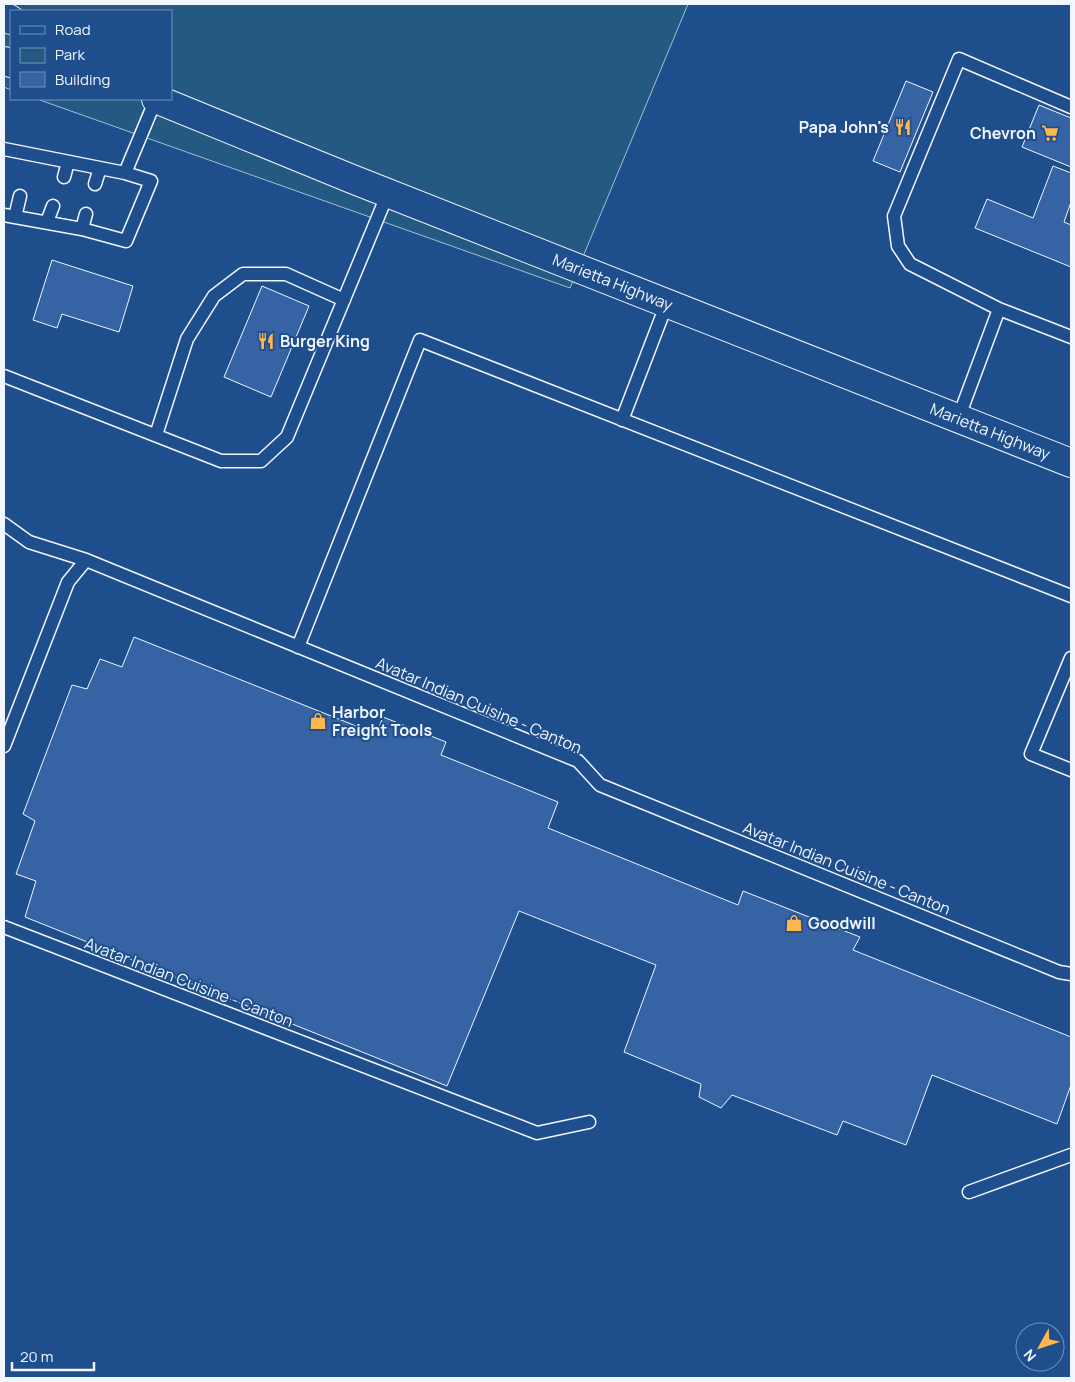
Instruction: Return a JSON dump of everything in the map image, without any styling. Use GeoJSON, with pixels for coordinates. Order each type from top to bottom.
{"type":"FeatureCollection","features":[{"type":"Feature","properties":{"kind":"main road","name":"Marietta Highway"},"geometry":{"type":"LineString","coordinates":[[158,100],[388,193],[1071,463]]}},
{"type":"Feature","properties":{"kind":"lane"},"geometry":{"type":"LineString","coordinates":[[1071,107],[960,59],[894,216],[898,246],[910,264],[999,310],[1071,337]]}},
{"type":"Feature","properties":{"kind":"lane"},"geometry":{"type":"LineString","coordinates":[[125,173],[156,100]]}},
{"type":"Feature","properties":{"kind":"lane"},"geometry":{"type":"LineString","coordinates":[[4,149],[29,160],[68,162],[125,173],[152,181],[126,241],[82,229],[9,216],[20,196]]}},
{"type":"Feature","properties":{"kind":"lane"},"geometry":{"type":"LineString","coordinates":[[64,177],[68,162]]}},
{"type":"Feature","properties":{"kind":"lane"},"geometry":{"type":"LineString","coordinates":[[95,184],[100,168]]}},
{"type":"Feature","properties":{"kind":"lane"},"geometry":{"type":"LineString","coordinates":[[4,376],[221,461],[261,461],[287,437],[388,193]]}},
{"type":"Feature","properties":{"kind":"lane"},"geometry":{"type":"LineString","coordinates":[[47,222],[53,206]]}},
{"type":"Feature","properties":{"kind":"lane"},"geometry":{"type":"LineString","coordinates":[[82,229],[86,214]]}},
{"type":"Feature","properties":{"kind":"lane"},"geometry":{"type":"LineString","coordinates":[[156,435],[187,339],[214,296],[243,274],[286,274],[344,300]]}},
{"type":"Feature","properties":{"kind":"lane"},"geometry":{"type":"LineString","coordinates":[[622,420],[667,303]]}},
{"type":"Feature","properties":{"kind":"lane"},"geometry":{"type":"LineString","coordinates":[[958,419],[999,310]]}},
{"type":"Feature","properties":{"kind":"lane"},"geometry":{"type":"LineString","coordinates":[[298,647],[420,340],[1071,596]]}},
{"type":"Feature","properties":{"kind":"lane","name":"Avatar Indian Cuisine - Canton"},"geometry":{"type":"LineString","coordinates":[[4,524],[29,542],[86,560],[578,761],[600,784],[1060,972],[1071,974]]}},
{"type":"Feature","properties":{"kind":"lane"},"geometry":{"type":"LineString","coordinates":[[4,746],[68,582],[86,560]]}},
{"type":"Feature","properties":{"kind":"lane"},"geometry":{"type":"LineString","coordinates":[[1071,658],[1030,754],[1071,770]]}},
{"type":"Feature","properties":{"kind":"lane","name":"Avatar Indian Cuisine - Canton"},"geometry":{"type":"LineString","coordinates":[[4,927],[537,1133],[589,1122]]}},
{"type":"Feature","properties":{"kind":"lane"},"geometry":{"type":"LineString","coordinates":[[968,1192],[1071,1155]]}},
{"type":"Feature","properties":{"kind":"green space"},"geometry":{"type":"Polygon","coordinates":[[[4,4],[688,4],[570,288],[40,100],[172,100],[172,10],[10,10],[10,90],[4,87],[4,4]]]}},
{"type":"Feature","properties":{"kind":"building","name":"Papa John's"},"geometry":{"type":"Polygon","coordinates":[[[906,81],[933,92],[900,172],[873,161],[906,81]]]}},
{"type":"Feature","properties":{"kind":"building","name":"Chevron"},"geometry":{"type":"Polygon","coordinates":[[[1039,105],[1071,118],[1071,167],[1022,147],[1039,105]]]}},
{"type":"Feature","properties":{"kind":"building","name":"Chevron"},"geometry":{"type":"Polygon","coordinates":[[[1053,166],[1071,173],[1071,202],[1064,222],[1071,225],[1071,267],[975,228],[987,199],[1033,218],[1053,166]]]}},
{"type":"Feature","properties":{"kind":"building"},"geometry":{"type":"Polygon","coordinates":[[[52,260],[133,286],[119,332],[62,314],[57,328],[33,320],[52,260]]]}},
{"type":"Feature","properties":{"kind":"building","name":"Burger King"},"geometry":{"type":"Polygon","coordinates":[[[262,286],[309,306],[271,397],[224,377],[262,286]]]}},
{"type":"Feature","properties":{"kind":"building"},"geometry":{"type":"Polygon","coordinates":[[[134,637],[376,734],[383,717],[446,742],[441,755],[558,802],[548,828],[738,905],[743,891],[860,937],[853,950],[1071,1037],[1071,1085],[1057,1124],[932,1075],[906,1145],[843,1121],[837,1135],[732,1095],[721,1108],[699,1097],[701,1084],[624,1052],[656,965],[519,911],[447,1086],[25,917],[36,881],[16,874],[35,821],[23,814],[72,685],[87,689],[100,659],[122,667],[134,637]]]}},
{"type":"Feature","properties":{"kind":"place","name":"Papa John's"},"geometry":{"type":"Point","coordinates":[903,127]}},
{"type":"Feature","properties":{"kind":"place","name":"Chevron"},"geometry":{"type":"Point","coordinates":[1050,133]}},
{"type":"Feature","properties":{"kind":"place","name":"Burger King"},"geometry":{"type":"Point","coordinates":[266,341]}},
{"type":"Feature","properties":{"kind":"place","name":"Harbor Freight Tools"},"geometry":{"type":"Point","coordinates":[318,721]}},
{"type":"Feature","properties":{"kind":"place","name":"Goodwill"},"geometry":{"type":"Point","coordinates":[794,923]}}]}
